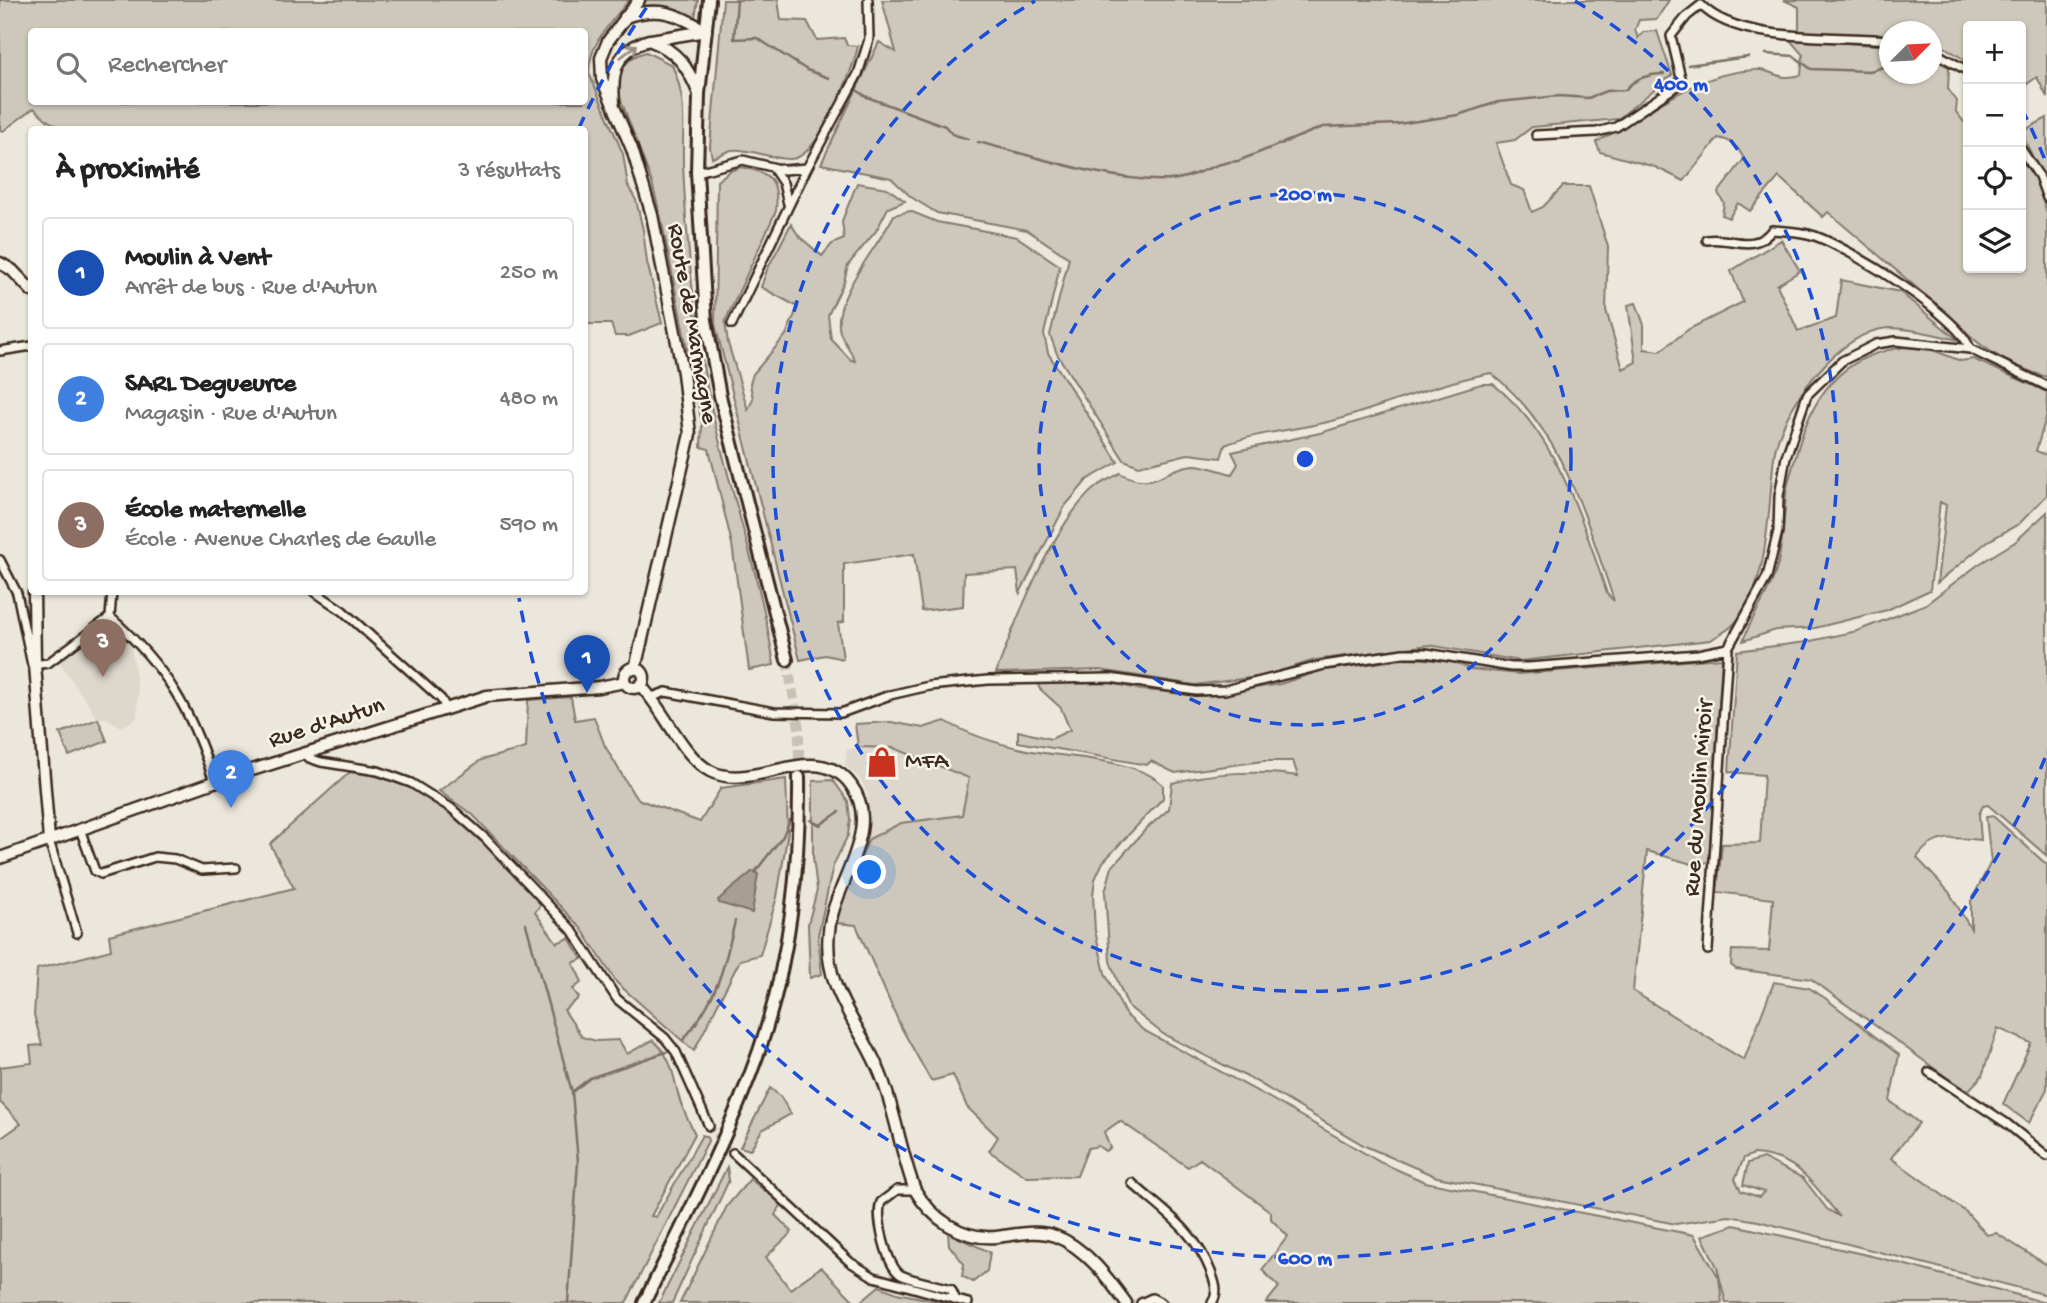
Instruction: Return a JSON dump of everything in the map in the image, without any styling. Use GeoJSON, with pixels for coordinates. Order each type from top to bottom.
{"type":"FeatureCollection","features":[{"type":"Feature","properties":{"kind":"main road","name":"Route de Marmagne"},"geometry":{"type":"LineString","coordinates":[[635,668],[688,449],[689,411],[646,195],[602,79],[601,58],[608,41],[639,0]]}},
{"type":"Feature","properties":{"kind":"main road"},"geometry":{"type":"LineString","coordinates":[[709,0],[699,94],[697,172],[709,333],[720,396],[787,660]]}},
{"type":"Feature","properties":{"kind":"main road"},"geometry":{"type":"LineString","coordinates":[[625,17],[642,11],[668,10],[706,31]]}},
{"type":"Feature","properties":{"kind":"main road","name":"Route de Marmagne"},"geometry":{"type":"LineString","coordinates":[[615,113],[612,78],[616,66],[630,48],[649,40],[706,31]]}},
{"type":"Feature","properties":{"kind":"main road"},"geometry":{"type":"LineString","coordinates":[[649,40],[677,54],[699,94]]}},
{"type":"Feature","properties":{"kind":"main road"},"geometry":{"type":"LineString","coordinates":[[0,262],[28,287]]}},
{"type":"Feature","properties":{"kind":"main road"},"geometry":{"type":"LineString","coordinates":[[34,595],[35,665],[49,840]]}},
{"type":"Feature","properties":{"kind":"main road"},"geometry":{"type":"LineString","coordinates":[[635,668],[643,677],[640,685],[632,688],[625,682],[627,671],[635,668]]}},
{"type":"Feature","properties":{"kind":"main road","name":"Rue d'Autun"},"geometry":{"type":"LineString","coordinates":[[0,858],[214,782],[487,696],[625,682]]}},
{"type":"Feature","properties":{"kind":"main road"},"geometry":{"type":"LineString","coordinates":[[640,685],[652,697],[687,750],[710,771],[739,776],[809,766],[826,768],[851,785],[860,802],[862,827],[835,902],[828,931],[829,958],[845,1012],[881,1075],[915,1190],[923,1203],[942,1222],[972,1235],[991,1238],[1040,1233],[1056,1237],[1098,1268],[1126,1303]]}},
{"type":"Feature","properties":{"kind":"main road"},"geometry":{"type":"LineString","coordinates":[[644,1303],[709,1172],[759,1049],[776,988],[792,900],[799,777]]}},
{"type":"Feature","properties":{"kind":"street"},"geometry":{"type":"LineString","coordinates":[[732,324],[807,168],[858,74],[869,39],[868,0]]}},
{"type":"Feature","properties":{"kind":"street"},"geometry":{"type":"LineString","coordinates":[[1536,135],[1574,135],[1615,127],[1678,85],[1681,78],[1671,36],[1700,5],[1708,13],[1729,23],[1796,37],[1879,40]]}},
{"type":"Feature","properties":{"kind":"street"},"geometry":{"type":"LineString","coordinates":[[1942,57],[1963,68]]}},
{"type":"Feature","properties":{"kind":"street"},"geometry":{"type":"LineString","coordinates":[[2026,157],[2039,177],[2047,198]]}},
{"type":"Feature","properties":{"kind":"street"},"geometry":{"type":"LineString","coordinates":[[697,172],[743,160],[784,170],[807,168]]}},
{"type":"Feature","properties":{"kind":"street"},"geometry":{"type":"LineString","coordinates":[[772,167],[788,194],[788,209]]}},
{"type":"Feature","properties":{"kind":"street"},"geometry":{"type":"LineString","coordinates":[[1707,240],[1721,237],[1741,244],[1755,243],[1766,238],[1772,230],[1815,236],[1892,278],[1959,332],[1970,349]]}},
{"type":"Feature","properties":{"kind":"street"},"geometry":{"type":"LineString","coordinates":[[652,697],[666,692],[774,712],[841,713],[890,695],[929,686],[988,680],[1110,678],[1205,691],[1237,687],[1324,665],[1403,653],[1520,667],[1698,654],[1728,648],[1767,577],[1778,531],[1779,496],[1786,457],[1807,395],[1842,361],[1877,344],[1920,341],[1970,349],[2047,386]]}},
{"type":"Feature","properties":{"kind":"street"},"geometry":{"type":"LineString","coordinates":[[0,351],[28,347]]}},
{"type":"Feature","properties":{"kind":"street"},"geometry":{"type":"LineString","coordinates":[[0,559],[17,593],[29,662],[35,665],[48,663],[110,617],[112,595]]}},
{"type":"Feature","properties":{"kind":"street"},"geometry":{"type":"LineString","coordinates":[[319,595],[363,628],[441,699],[446,708]]}},
{"type":"Feature","properties":{"kind":"street"},"geometry":{"type":"LineString","coordinates":[[110,617],[138,641],[178,691],[191,717],[214,782]]}},
{"type":"Feature","properties":{"kind":"street","name":"Rue du Moulin Miroir"},"geometry":{"type":"LineString","coordinates":[[1709,950],[1728,648]]}},
{"type":"Feature","properties":{"kind":"street"},"geometry":{"type":"LineString","coordinates":[[306,754],[309,758],[321,762],[378,771],[411,783],[451,808],[485,838],[572,930],[617,999],[665,1038],[676,1052],[709,1126]]}},
{"type":"Feature","properties":{"kind":"street"},"geometry":{"type":"LineString","coordinates":[[80,829],[95,871],[100,874],[155,858],[175,859],[202,870],[236,868]]}},
{"type":"Feature","properties":{"kind":"street"},"geometry":{"type":"LineString","coordinates":[[49,840],[77,933]]}},
{"type":"Feature","properties":{"kind":"street"},"geometry":{"type":"LineString","coordinates":[[1929,1072],[2006,1123],[2047,1156]]}},
{"type":"Feature","properties":{"kind":"street"},"geometry":{"type":"LineString","coordinates":[[733,1153],[850,1262],[895,1284],[968,1303]]}},
{"type":"Feature","properties":{"kind":"street"},"geometry":{"type":"LineString","coordinates":[[1132,1183],[1198,1243],[1216,1286],[1217,1295],[1212,1303]]}},
{"type":"Feature","properties":{"kind":"street"},"geometry":{"type":"LineString","coordinates":[[915,1190],[897,1190],[881,1202],[878,1217],[881,1234],[895,1270],[902,1275],[951,1289],[956,1300]]}},
{"type":"Feature","properties":{"kind":"street"},"geometry":{"type":"LineString","coordinates":[[1142,1303],[1152,1298],[1162,1303]]}},
{"type":"Feature","properties":{"kind":"shaded area"},"geometry":{"type":"Polygon","coordinates":[[[0,0],[629,0],[597,43],[589,73],[623,154],[628,186],[636,200],[643,230],[647,262],[662,323],[629,336],[615,336],[611,324],[588,324],[588,126],[57,126],[34,108],[3,131],[0,130],[0,0]]]}},
{"type":"Feature","properties":{"kind":"shaded area"},"geometry":{"type":"Polygon","coordinates":[[[645,0],[698,0],[695,18],[668,7],[640,7],[645,0]]]}},
{"type":"Feature","properties":{"kind":"shaded area"},"geometry":{"type":"Polygon","coordinates":[[[723,0],[778,0],[781,20],[807,21],[817,40],[844,38],[847,45],[858,46],[833,112],[813,144],[802,155],[784,159],[738,150],[712,158],[710,147],[723,0]]]}},
{"type":"Feature","properties":{"kind":"shaded area"},"geometry":{"type":"Polygon","coordinates":[[[882,0],[1669,0],[1657,19],[1639,20],[1635,30],[1638,38],[1643,32],[1657,31],[1672,75],[1618,119],[1532,127],[1515,140],[1496,143],[1511,185],[1524,190],[1532,212],[1543,207],[1563,186],[1589,186],[1608,247],[1606,310],[1623,369],[1636,362],[1628,305],[1636,303],[1644,325],[1644,349],[1660,351],[1689,329],[1743,302],[1731,271],[1781,240],[1800,271],[1777,285],[1798,331],[1836,318],[1841,280],[1900,292],[1958,340],[1897,328],[1870,332],[1832,357],[1815,376],[1787,417],[1779,438],[1774,457],[1765,545],[1754,590],[1733,625],[1711,640],[1520,661],[1429,645],[1315,660],[1264,676],[1195,685],[1100,670],[996,673],[1025,601],[1051,547],[1080,503],[1102,483],[1120,473],[1132,478],[1152,480],[1184,466],[1194,465],[1232,474],[1238,464],[1232,452],[1320,433],[1481,384],[1493,384],[1515,404],[1550,453],[1577,508],[1607,594],[1614,601],[1581,507],[1554,448],[1516,395],[1491,373],[1432,388],[1336,420],[1238,440],[1225,445],[1221,458],[1188,454],[1139,466],[1124,460],[1057,354],[1050,335],[1069,258],[1027,230],[937,213],[911,197],[891,178],[821,164],[879,42],[896,52],[882,0]]]}},
{"type":"Feature","properties":{"kind":"shaded area"},"geometry":{"type":"Polygon","coordinates":[[[1784,0],[2047,0],[2047,97],[2037,77],[2026,82],[2026,21],[1963,21],[1963,59],[1942,47],[1942,21],[1879,21],[1879,36],[1821,34],[1799,31],[1799,7],[1784,0]]]}},
{"type":"Feature","properties":{"kind":"shaded area"},"geometry":{"type":"Polygon","coordinates":[[[1789,39],[1879,45],[1879,84],[1942,84],[1942,63],[1949,67],[1948,89],[1957,101],[1956,112],[1963,121],[1963,273],[2026,273],[2026,165],[2036,180],[2047,213],[2047,377],[2010,363],[1977,342],[1828,212],[1823,217],[1779,177],[1750,211],[1738,203],[1729,218],[1722,215],[1724,203],[1718,193],[1744,159],[1731,142],[1718,138],[1684,181],[1655,167],[1600,152],[1596,142],[1690,87],[1732,73],[1754,70],[1785,77],[1801,75],[1803,55],[1789,39]]]}},
{"type":"Feature","properties":{"kind":"shaded area"},"geometry":{"type":"Polygon","coordinates":[[[646,52],[672,65],[680,90],[688,240],[703,365],[719,441],[759,589],[774,665],[749,670],[732,544],[709,449],[701,447],[702,424],[661,218],[652,183],[618,92],[619,78],[624,66],[646,52]]]}},
{"type":"Feature","properties":{"kind":"shaded area"},"geometry":{"type":"Polygon","coordinates":[[[2047,118],[2047,188],[2026,143],[2026,129],[2047,118]]]}},
{"type":"Feature","properties":{"kind":"shaded area"},"geometry":{"type":"Polygon","coordinates":[[[741,167],[760,172],[771,179],[777,200],[776,211],[725,322],[728,343],[748,410],[753,399],[750,384],[753,374],[786,335],[798,307],[761,287],[767,270],[791,224],[799,236],[822,256],[832,244],[844,239],[842,221],[857,183],[887,188],[905,201],[888,208],[876,231],[848,265],[844,282],[828,315],[831,339],[851,360],[855,361],[840,332],[842,304],[858,272],[894,215],[910,211],[937,222],[1017,237],[1060,266],[1044,334],[1048,353],[1118,462],[1087,480],[1065,506],[1020,593],[1017,570],[964,573],[963,606],[922,611],[914,554],[844,564],[844,622],[838,623],[843,659],[825,655],[800,660],[715,324],[717,181],[741,167]]]}},
{"type":"Feature","properties":{"kind":"shaded area"},"geometry":{"type":"Polygon","coordinates":[[[1906,347],[1930,349],[1961,361],[1973,359],[2047,392],[2047,414],[2036,451],[2047,455],[2047,495],[2019,524],[1988,541],[1937,583],[1946,505],[1940,502],[1930,590],[1887,610],[1815,628],[1776,630],[1743,641],[1767,593],[1778,563],[1788,481],[1809,417],[1831,383],[1846,369],[1883,351],[1906,347]]]}},
{"type":"Feature","properties":{"kind":"shaded area"},"geometry":{"type":"Polygon","coordinates":[[[2047,512],[2047,856],[1988,805],[1983,806],[1979,814],[1981,840],[1954,838],[1938,841],[1923,850],[1917,858],[1949,892],[1971,929],[1971,901],[1991,862],[1986,817],[1993,816],[2047,865],[2047,1089],[2029,1123],[2003,1104],[2031,1043],[1998,1028],[1982,1076],[1967,1092],[1811,979],[1736,969],[1731,965],[1732,950],[1769,951],[1773,899],[1717,892],[1722,844],[1760,843],[1764,775],[1729,772],[1737,651],[1806,642],[1857,631],[1926,604],[1979,564],[2015,542],[2047,512]]]}},
{"type":"Feature","properties":{"kind":"shaded area"},"geometry":{"type":"Polygon","coordinates":[[[95,635],[131,643],[138,692],[137,718],[122,727],[105,718],[98,719],[59,661],[95,635]]]}},
{"type":"Feature","properties":{"kind":"shaded area"},"geometry":{"type":"Polygon","coordinates":[[[1410,658],[1453,661],[1470,669],[1519,674],[1722,658],[1709,862],[1695,865],[1647,851],[1633,991],[1744,1060],[1774,982],[1809,988],[1825,998],[1899,1055],[1890,1101],[1919,1123],[1891,1158],[1966,1212],[1987,1235],[1996,1233],[2047,1265],[2047,1295],[1758,1221],[1729,1216],[1676,1224],[1437,1177],[1365,1146],[1255,1081],[1163,1034],[1128,1006],[1110,961],[1105,892],[1112,867],[1146,829],[1169,809],[1172,783],[1235,773],[1298,776],[1293,761],[1263,761],[1175,773],[1151,761],[1147,765],[1018,742],[1018,731],[1051,739],[1070,730],[1061,708],[1039,688],[1038,683],[1113,683],[1141,690],[1212,695],[1280,684],[1321,671],[1410,658]],[[1754,1154],[1744,1158],[1735,1179],[1741,1191],[1759,1197],[1764,1192],[1743,1185],[1748,1163],[1763,1158],[1803,1178],[1827,1209],[1840,1217],[1795,1167],[1770,1156],[1754,1154]]]}},
{"type":"Feature","properties":{"kind":"shaded area"},"geometry":{"type":"Polygon","coordinates":[[[571,697],[575,720],[594,717],[605,746],[634,795],[640,800],[700,822],[721,788],[786,779],[788,832],[777,897],[760,955],[740,960],[694,1051],[617,983],[581,928],[473,815],[439,791],[481,760],[526,748],[528,700],[571,697]]]}},
{"type":"Feature","properties":{"kind":"shaded area"},"geometry":{"type":"Polygon","coordinates":[[[98,719],[107,741],[69,756],[60,733],[98,719]]]}},
{"type":"Feature","properties":{"kind":"shaded area"},"geometry":{"type":"Polygon","coordinates":[[[945,721],[1006,745],[1042,753],[1099,760],[1136,769],[1163,785],[1163,798],[1103,862],[1095,879],[1093,895],[1095,931],[1105,973],[1125,1014],[1143,1030],[1268,1097],[1380,1162],[1425,1182],[1694,1235],[1719,1278],[1722,1303],[1266,1303],[1279,1287],[1262,1270],[1288,1236],[1271,1219],[1271,1212],[1200,1159],[1188,1167],[1120,1121],[1104,1132],[1110,1148],[1105,1151],[1098,1146],[1088,1148],[1077,1176],[1027,1177],[989,1151],[998,1137],[967,1107],[953,1075],[931,1081],[901,1027],[856,925],[837,923],[840,905],[869,839],[901,823],[962,815],[969,778],[894,748],[858,747],[855,724],[891,722],[923,728],[945,721]]]}},
{"type":"Feature","properties":{"kind":"shaded area"},"geometry":{"type":"Polygon","coordinates":[[[866,745],[894,748],[969,778],[962,815],[901,823],[869,839],[868,795],[861,780],[845,765],[847,750],[866,745]]]}},
{"type":"Feature","properties":{"kind":"shaded area"},"geometry":{"type":"Polygon","coordinates":[[[350,772],[394,780],[444,808],[479,839],[542,903],[535,912],[557,943],[569,938],[582,959],[573,963],[582,982],[573,989],[579,998],[564,1010],[582,1037],[596,1041],[619,1040],[627,1054],[653,1040],[665,1054],[681,1104],[695,1134],[651,1216],[656,1217],[702,1135],[707,1137],[708,1141],[626,1303],[0,1303],[0,1139],[21,1124],[0,1102],[0,1067],[32,1063],[30,1046],[42,1045],[34,1015],[37,969],[111,950],[109,935],[294,888],[270,844],[350,772]]]}},
{"type":"Feature","properties":{"kind":"shaded area"},"geometry":{"type":"Polygon","coordinates":[[[833,780],[848,801],[850,819],[848,835],[833,866],[818,935],[822,974],[810,978],[808,924],[817,890],[813,857],[813,781],[833,780]]]}},
{"type":"Feature","properties":{"kind":"shaded area"},"geometry":{"type":"Polygon","coordinates":[[[753,871],[758,874],[752,913],[719,903],[718,900],[753,871]]]}},
{"type":"Feature","properties":{"kind":"shaded area"},"geometry":{"type":"Polygon","coordinates":[[[770,1088],[780,1096],[791,1114],[762,1130],[750,1150],[740,1147],[770,1088]]]}},
{"type":"Feature","properties":{"kind":"shaded area"},"geometry":{"type":"Polygon","coordinates":[[[727,1167],[729,1180],[672,1303],[659,1303],[727,1167]]]}},
{"type":"Feature","properties":{"kind":"shaded area"},"geometry":{"type":"Polygon","coordinates":[[[750,1179],[782,1204],[775,1215],[792,1232],[766,1257],[790,1289],[821,1267],[856,1303],[680,1303],[727,1206],[750,1179]]]}},
{"type":"Feature","properties":{"kind":"shaded area"},"geometry":{"type":"Polygon","coordinates":[[[1734,1225],[1880,1258],[2047,1303],[1726,1303],[1717,1267],[1702,1236],[1734,1225]]]}},
{"type":"Feature","properties":{"kind":"shaded area"},"geometry":{"type":"Polygon","coordinates":[[[948,1233],[990,1252],[987,1271],[973,1282],[962,1276],[964,1264],[949,1245],[948,1233]]]}},
{"type":"Feature","properties":{"kind":"shaded area"},"geometry":{"type":"Polygon","coordinates":[[[879,1286],[897,1293],[946,1303],[859,1303],[879,1286]]]}},
{"type":"Feature","properties":{"kind":"waterway"},"geometry":{"type":"LineString","coordinates":[[737,0],[734,39],[757,38],[807,70],[829,78]]}},
{"type":"Feature","properties":{"kind":"waterway"},"geometry":{"type":"LineString","coordinates":[[1766,54],[1794,56],[1811,69],[1870,71],[1879,68]]}},
{"type":"Feature","properties":{"kind":"waterway"},"geometry":{"type":"LineString","coordinates":[[1688,65],[1748,57]]}},
{"type":"Feature","properties":{"kind":"waterway"},"geometry":{"type":"LineString","coordinates":[[978,142],[1099,173],[1148,180],[1170,180],[1238,161],[1323,127],[1398,124],[1458,115],[1498,102],[1559,96],[1588,98],[1606,91],[1625,90],[1643,78],[1664,74]]}},
{"type":"Feature","properties":{"kind":"waterway"},"geometry":{"type":"LineString","coordinates":[[855,89],[867,97],[945,126],[952,134],[968,139]]}},
{"type":"Feature","properties":{"kind":"waterway"},"geometry":{"type":"LineString","coordinates":[[810,820],[820,825],[839,812]]}},
{"type":"Feature","properties":{"kind":"waterway"},"geometry":{"type":"LineString","coordinates":[[755,872],[783,836],[790,820]]}},
{"type":"Feature","properties":{"kind":"waterway"},"geometry":{"type":"LineString","coordinates":[[683,1040],[711,998],[727,955],[735,921]]}},
{"type":"Feature","properties":{"kind":"waterway"},"geometry":{"type":"LineString","coordinates":[[526,924],[572,1092],[578,1162],[568,1303]]}},
{"type":"Feature","properties":{"kind":"waterway"},"geometry":{"type":"LineString","coordinates":[[572,1092],[590,1078],[666,1052]]}},
{"type":"Feature","properties":{"kind":"tunnel"},"geometry":{"type":"LineString","coordinates":[[787,660],[799,728],[799,775]]}},
{"type":"Feature","properties":{"kind":"tunnel"},"geometry":{"type":"LineString","coordinates":[[709,1126],[733,1153]]}},
{"type":"Feature","properties":{"kind":"place","name":"École maternelle"},"geometry":{"type":"Point","coordinates":[103,677]}},
{"type":"Feature","properties":{"kind":"place","name":"Moulin à Vent"},"geometry":{"type":"Point","coordinates":[587,693]}},
{"type":"Feature","properties":{"kind":"place","name":"MFA"},"geometry":{"type":"Point","coordinates":[882,762]}},
{"type":"Feature","properties":{"kind":"place","name":"SARL Degueurce"},"geometry":{"type":"Point","coordinates":[231,808]}}]}
